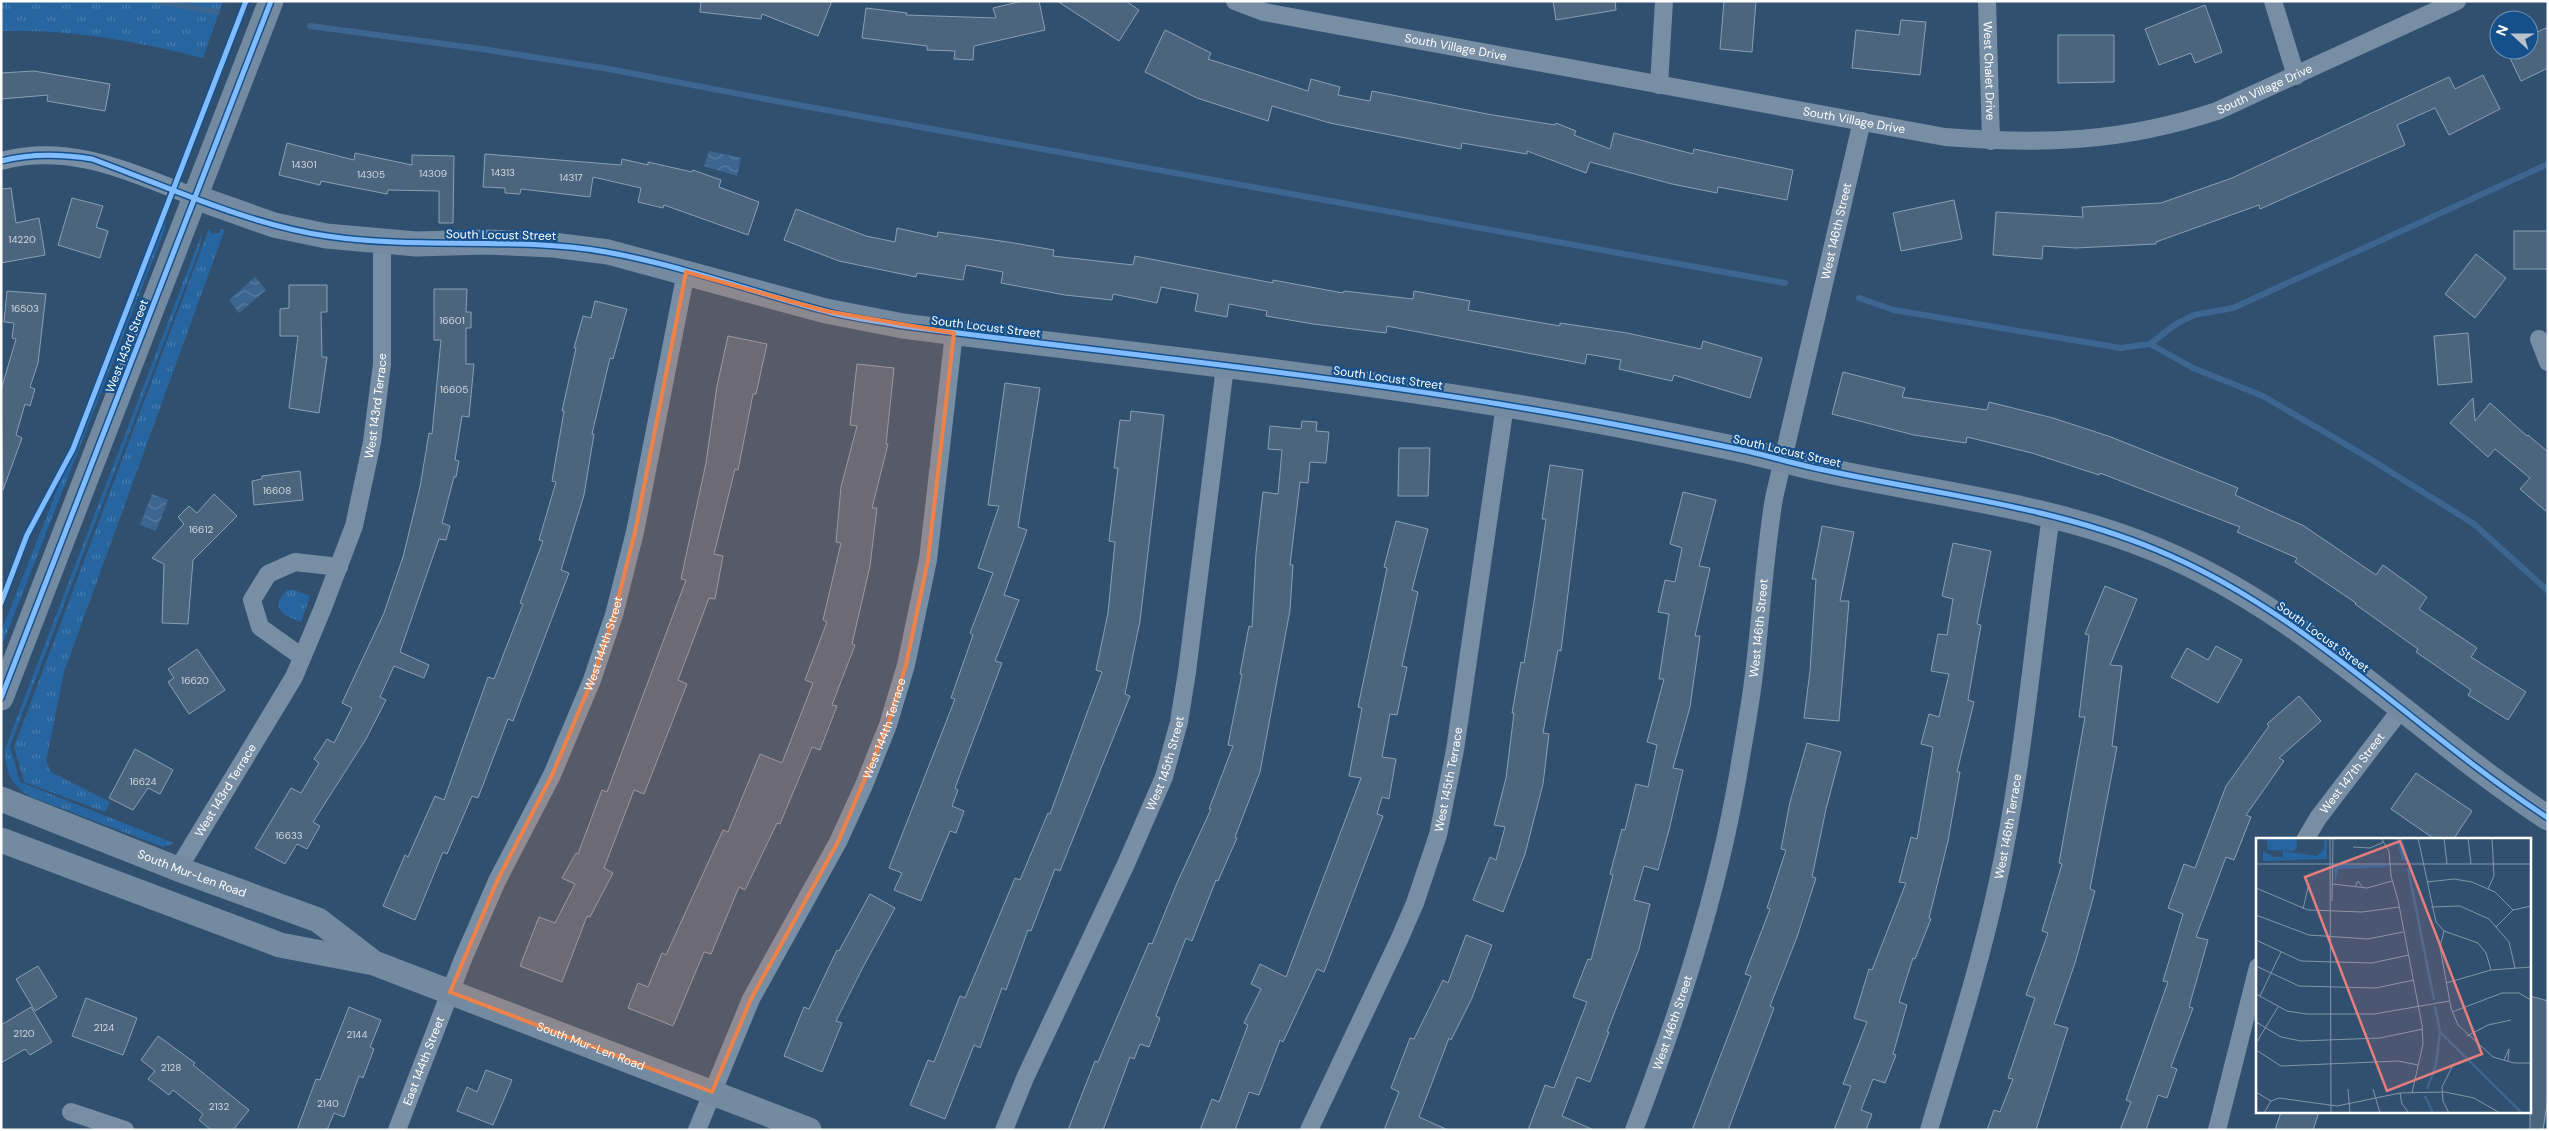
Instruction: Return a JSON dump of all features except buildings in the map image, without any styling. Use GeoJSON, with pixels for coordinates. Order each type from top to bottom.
{"type":"FeatureCollection","features":[{"type":"Feature","properties":{"kind":"street","name":"West 143rd Street"},"geometry":{"type":"LineString","coordinates":[[1,698],[271,1]]}},
{"type":"Feature","properties":{"kind":"street","name":"South Village Drive"},"geometry":{"type":"LineString","coordinates":[[1235,1],[1264,12],[1945,137],[1991,141],[2060,142],[2141,132],[2176,124],[2217,111],[2457,1]]}},
{"type":"Feature","properties":{"kind":"street"},"geometry":{"type":"LineString","coordinates":[[1659,85],[1664,1]]}},
{"type":"Feature","properties":{"kind":"street","name":"West Chalet Drive"},"geometry":{"type":"LineString","coordinates":[[1987,1],[1991,141]]}},
{"type":"Feature","properties":{"kind":"street"},"geometry":{"type":"LineString","coordinates":[[2273,1],[2296,76]]}},
{"type":"Feature","properties":{"kind":"street","name":"West 146th Street"},"geometry":{"type":"LineString","coordinates":[[1634,1130],[1660,1063],[1692,964],[1719,863],[1738,777],[1753,682],[1766,546],[1782,460],[1862,121]]}},
{"type":"Feature","properties":{"kind":"street","name":"South Locust Street"},"geometry":{"type":"LineString","coordinates":[[1,161],[19,156],[61,154],[92,159],[274,225],[326,236],[382,242],[553,245],[608,252],[826,311],[903,326],[1504,404],[1619,424],[1917,489],[2051,516],[2123,537],[2159,550],[2206,573],[2269,609],[2548,818]]}},
{"type":"Feature","properties":{"kind":"street","name":"West 143rd Terrace"},"geometry":{"type":"LineString","coordinates":[[178,869],[294,677],[354,526],[372,442],[382,364],[382,242]]}},
{"type":"Feature","properties":{"kind":"street","name":"West 144th Street"},"geometry":{"type":"LineString","coordinates":[[450,992],[498,881],[552,775],[592,680],[614,615],[635,532],[686,272]]}},
{"type":"Feature","properties":{"kind":"street","name":"West 144th Terrace"},"geometry":{"type":"LineString","coordinates":[[697,1130],[751,1000],[838,842],[864,786],[888,725],[906,665],[928,560],[954,333]]}},
{"type":"Feature","properties":{"kind":"street"},"geometry":{"type":"LineString","coordinates":[[2539,339],[2548,362]]}},
{"type":"Feature","properties":{"kind":"street","name":"West 145th Street"},"geometry":{"type":"LineString","coordinates":[[1004,1130],[1025,1078],[1126,864],[1164,777],[1179,722],[1187,672],[1225,367]]}},
{"type":"Feature","properties":{"kind":"street","name":"West 145th Terrace"},"geometry":{"type":"LineString","coordinates":[[1309,1130],[1399,940],[1415,903],[1438,835],[1455,750],[1504,404]]}},
{"type":"Feature","properties":{"kind":"street","name":"West 146th Terrace"},"geometry":{"type":"LineString","coordinates":[[1929,1130],[1970,994],[1997,886],[2023,735],[2051,516]]}},
{"type":"Feature","properties":{"kind":"street"},"geometry":{"type":"LineString","coordinates":[[302,657],[260,627],[252,600],[268,574],[295,562],[339,567]]}},
{"type":"Feature","properties":{"kind":"street","name":"West 147th Street"},"geometry":{"type":"LineString","coordinates":[[2306,838],[2318,818],[2402,708]]}},
{"type":"Feature","properties":{"kind":"street","name":"South Mur-Len Road"},"geometry":{"type":"LineString","coordinates":[[1,799],[178,869],[318,920],[374,963]]}},
{"type":"Feature","properties":{"kind":"street","name":"South Mur-Len Road"},"geometry":{"type":"LineString","coordinates":[[1,840],[280,945],[374,963],[809,1130]]}},
{"type":"Feature","properties":{"kind":"street"},"geometry":{"type":"LineString","coordinates":[[2217,1130],[2256,975]]}},
{"type":"Feature","properties":{"kind":"street","name":"East 144th Street"},"geometry":{"type":"LineString","coordinates":[[397,1130],[450,992]]}},
{"type":"Feature","properties":{"kind":"street"},"geometry":{"type":"LineString","coordinates":[[71,1112],[125,1130]]}},
{"type":"Feature","properties":{"kind":"highlighted area"},"geometry":{"type":"Polygon","coordinates":[[[686,272],[826,311],[954,333],[928,560],[906,665],[888,725],[838,842],[751,999],[712,1092],[450,992],[497,881],[552,775],[592,680],[614,615],[635,532],[686,272]]]}},
{"type":"Feature","properties":{"kind":"green space"},"geometry":{"type":"Polygon","coordinates":[[[1,1],[223,1],[203,58],[103,37],[52,32],[1,31],[1,1]]]}},
{"type":"Feature","properties":{"kind":"green space"},"geometry":{"type":"Polygon","coordinates":[[[166,213],[165,229],[1,648],[1,632],[166,213]]]}},
{"type":"Feature","properties":{"kind":"green space"},"geometry":{"type":"Polygon","coordinates":[[[209,229],[212,234],[220,233],[220,229],[225,229],[64,672],[46,761],[51,772],[110,802],[105,812],[24,782],[14,747],[209,229]]]}},
{"type":"Feature","properties":{"kind":"green space"},"geometry":{"type":"Polygon","coordinates":[[[202,233],[199,250],[10,746],[20,782],[174,843],[163,847],[29,796],[13,782],[6,764],[5,749],[202,233]]]}},
{"type":"Feature","properties":{"kind":"green space"},"geometry":{"type":"Polygon","coordinates":[[[287,590],[294,590],[310,596],[301,622],[285,614],[280,609],[279,600],[287,590]]]}},
{"type":"Feature","properties":{"kind":"water"},"geometry":{"type":"Polygon","coordinates":[[[709,151],[741,158],[737,176],[704,166],[709,151]]]}},
{"type":"Feature","properties":{"kind":"water"},"geometry":{"type":"Polygon","coordinates":[[[255,277],[266,290],[239,313],[229,300],[255,277]]]}},
{"type":"Feature","properties":{"kind":"water"},"geometry":{"type":"Polygon","coordinates":[[[152,494],[168,500],[156,531],[140,525],[152,494]]]}},
{"type":"Feature","properties":{"kind":"waterway"},"geometry":{"type":"LineString","coordinates":[[158,1],[217,12]]}},
{"type":"Feature","properties":{"kind":"waterway"},"geometry":{"type":"LineString","coordinates":[[310,26],[482,49],[609,69],[765,99],[1785,283]]}},
{"type":"Feature","properties":{"kind":"waterway"},"geometry":{"type":"LineString","coordinates":[[1859,298],[1894,310],[2121,348],[2150,344],[2176,324],[2194,315],[2233,308],[2548,164]]}},
{"type":"Feature","properties":{"kind":"waterway"},"geometry":{"type":"LineString","coordinates":[[2150,344],[2193,368],[2263,396],[2362,454],[2474,524],[2548,591]]}},
{"type":"Feature","properties":{"kind":"cycle path"},"geometry":{"type":"LineString","coordinates":[[1,603],[27,535],[73,449],[246,1]]}},
{"type":"Feature","properties":{"kind":"cycle path"},"geometry":{"type":"LineString","coordinates":[[1,698],[271,1]]}},
{"type":"Feature","properties":{"kind":"cycle path"},"geometry":{"type":"LineString","coordinates":[[1,161],[46,155],[92,159],[238,214],[298,231],[362,240],[537,245],[606,252],[661,264],[798,304],[854,318],[903,326],[1355,382],[1535,410],[1626,426],[1747,451],[1814,468],[1993,502],[2076,522],[2157,550],[2211,576],[2262,606],[2311,639],[2499,784],[2548,818]]}}]}
